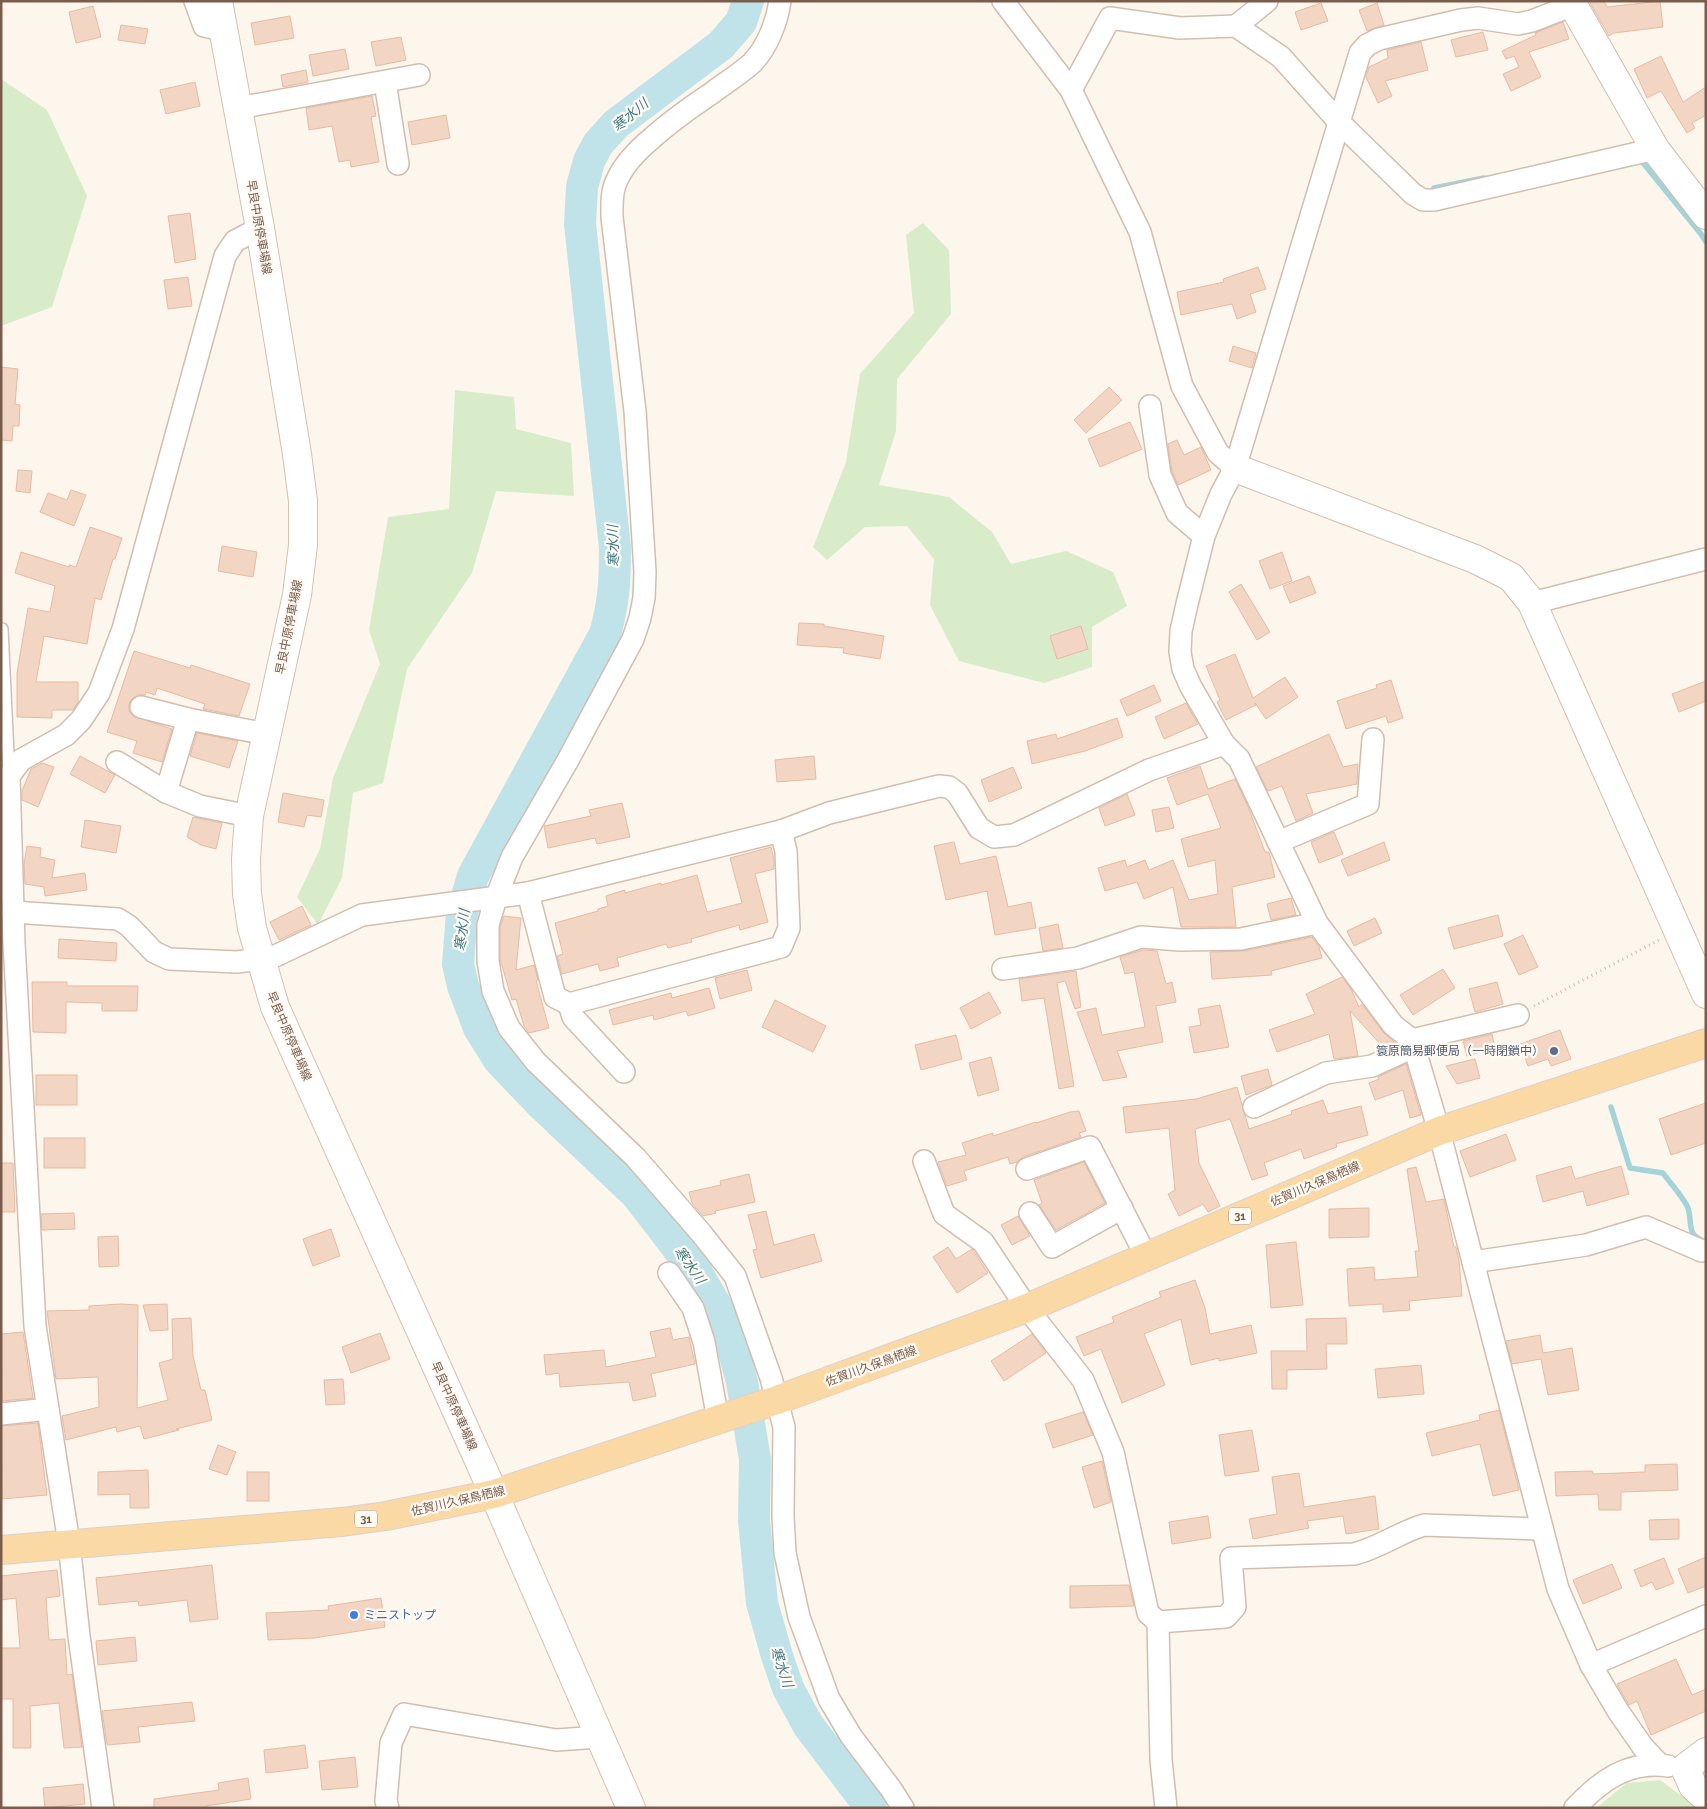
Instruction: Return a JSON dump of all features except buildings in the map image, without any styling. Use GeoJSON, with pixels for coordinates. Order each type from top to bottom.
{"type":"FeatureCollection","features":[{"type":"Feature","properties":{"kind":"main road","name":"早良中原停車場線"},"geometry":{"type":"LineString","coordinates":[[218,1],[260,228],[298,454],[303,501],[303,545],[297,595],[249,816],[246,859],[247,894],[252,928],[274,1006],[494,1494],[631,1808]]}},
{"type":"Feature","properties":{"kind":"main road"},"geometry":{"type":"LineString","coordinates":[[1572,3],[1655,149],[1706,215]]}},
{"type":"Feature","properties":{"kind":"main road"},"geometry":{"type":"LineString","coordinates":[[1235,468],[1475,559],[1511,577],[1532,603],[1706,994]]}},
{"type":"Feature","properties":{"kind":"main road","name":"佐賀川久保鳥栖線"},"geometry":{"type":"LineString","coordinates":[[1,1550],[342,1522],[386,1516],[494,1494],[777,1400],[1027,1308],[1439,1131],[1706,1043]]}},
{"type":"Feature","properties":{"kind":"main road"},"geometry":{"type":"LineString","coordinates":[[1695,1760],[1693,1786],[1706,1798]]}},
{"type":"Feature","properties":{"kind":"street"},"geometry":{"type":"LineString","coordinates":[[195,1],[204,26],[224,30]]}},
{"type":"Feature","properties":{"kind":"street"},"geometry":{"type":"LineString","coordinates":[[780,1],[778,14],[766,43],[753,62],[672,120],[638,151],[616,180],[612,196],[612,217],[635,411],[645,572],[644,598],[633,639],[512,857],[488,925],[488,960],[493,991],[509,1028],[536,1062],[636,1158],[701,1233],[735,1276],[771,1378],[784,1427],[782,1516],[786,1553],[798,1617],[829,1699],[851,1736],[903,1808]]}},
{"type":"Feature","properties":{"kind":"street"},"geometry":{"type":"LineString","coordinates":[[1003,1],[1071,90],[1140,232],[1182,386],[1218,453],[1235,468]]}},
{"type":"Feature","properties":{"kind":"street"},"geometry":{"type":"LineString","coordinates":[[1236,26],[1267,1]]}},
{"type":"Feature","properties":{"kind":"street"},"geometry":{"type":"LineString","coordinates":[[1572,3],[1518,24],[1478,18],[1461,20],[1380,39],[1367,45],[1360,53],[1235,468],[1220,494],[1204,536],[1187,604],[1180,652],[1183,669],[1191,687],[1224,744],[1239,759],[1318,923],[1393,1025],[1412,1040],[1439,1131],[1558,1588],[1591,1665],[1618,1711],[1643,1747],[1658,1764]]}},
{"type":"Feature","properties":{"kind":"street"},"geometry":{"type":"LineString","coordinates":[[1071,90],[1110,18],[1180,28],[1236,26],[1281,57],[1339,122],[1413,194],[1423,200],[1434,200],[1655,149]]}},
{"type":"Feature","properties":{"kind":"street"},"geometry":{"type":"LineString","coordinates":[[238,108],[419,75]]}},
{"type":"Feature","properties":{"kind":"street"},"geometry":{"type":"LineString","coordinates":[[385,82],[398,164]]}},
{"type":"Feature","properties":{"kind":"street"},"geometry":{"type":"LineString","coordinates":[[103,1808],[78,1636],[69,1543],[36,1326],[8,943],[13,912],[9,776],[21,760],[66,735],[82,720],[99,693],[123,629],[225,256],[235,241],[260,228]]}},
{"type":"Feature","properties":{"kind":"street"},"geometry":{"type":"LineString","coordinates":[[1150,406],[1160,475],[1177,513],[1204,536]]}},
{"type":"Feature","properties":{"kind":"street"},"geometry":{"type":"LineString","coordinates":[[1532,603],[1706,559]]}},
{"type":"Feature","properties":{"kind":"street"},"geometry":{"type":"LineString","coordinates":[[141,707],[188,719],[267,734]]}},
{"type":"Feature","properties":{"kind":"street"},"geometry":{"type":"LineString","coordinates":[[166,792],[188,719]]}},
{"type":"Feature","properties":{"kind":"street"},"geometry":{"type":"LineString","coordinates":[[1278,842],[1368,804],[1373,739]]}},
{"type":"Feature","properties":{"kind":"street"},"geometry":{"type":"LineString","coordinates":[[13,912],[118,919],[129,926],[154,952],[169,959],[238,962],[260,960],[273,957],[362,915],[528,893],[781,831],[829,813],[939,786],[949,787],[957,793],[979,828],[994,837],[1014,836],[1149,770],[1224,744]]}},
{"type":"Feature","properties":{"kind":"street"},"geometry":{"type":"LineString","coordinates":[[118,762],[166,792],[200,806],[249,816]]}},
{"type":"Feature","properties":{"kind":"street"},"geometry":{"type":"LineString","coordinates":[[528,893],[555,997],[569,1004],[781,947],[789,928],[786,851],[781,831]]}},
{"type":"Feature","properties":{"kind":"street"},"geometry":{"type":"LineString","coordinates":[[1003,969],[1078,958],[1141,937],[1180,940],[1241,939],[1318,923]]}},
{"type":"Feature","properties":{"kind":"street"},"geometry":{"type":"LineString","coordinates":[[569,1004],[573,1017],[624,1072]]}},
{"type":"Feature","properties":{"kind":"street"},"geometry":{"type":"LineString","coordinates":[[1412,1040],[1518,1015]]}},
{"type":"Feature","properties":{"kind":"street"},"geometry":{"type":"LineString","coordinates":[[1254,1107],[1326,1074],[1372,1066],[1407,1050],[1412,1040]]}},
{"type":"Feature","properties":{"kind":"street"},"geometry":{"type":"LineString","coordinates":[[1027,1169],[1090,1147],[1146,1256]]}},
{"type":"Feature","properties":{"kind":"street"},"geometry":{"type":"LineString","coordinates":[[924,1161],[944,1214],[983,1242],[1027,1308],[1083,1380],[1113,1452],[1148,1613],[1158,1622],[1226,1617],[1235,1607],[1231,1558],[1354,1554],[1368,1551],[1407,1530],[1424,1525],[1542,1529]]}},
{"type":"Feature","properties":{"kind":"street"},"geometry":{"type":"LineString","coordinates":[[1030,1213],[1052,1247],[1122,1208]]}},
{"type":"Feature","properties":{"kind":"street"},"geometry":{"type":"LineString","coordinates":[[1473,1262],[1586,1245],[1646,1227],[1702,1251],[1706,1250]]}},
{"type":"Feature","properties":{"kind":"street"},"geometry":{"type":"LineString","coordinates":[[669,1273],[692,1308],[704,1342],[718,1420]]}},
{"type":"Feature","properties":{"kind":"street"},"geometry":{"type":"LineString","coordinates":[[1,1414],[48,1409]]}},
{"type":"Feature","properties":{"kind":"street"},"geometry":{"type":"LineString","coordinates":[[1591,1665],[1706,1616]]}},
{"type":"Feature","properties":{"kind":"street"},"geometry":{"type":"LineString","coordinates":[[1158,1622],[1161,1760],[1166,1808]]}},
{"type":"Feature","properties":{"kind":"street"},"geometry":{"type":"LineString","coordinates":[[388,1808],[386,1801],[391,1743],[404,1714],[556,1740],[600,1736]]}},
{"type":"Feature","properties":{"kind":"street"},"geometry":{"type":"LineString","coordinates":[[1575,1808],[1589,1793],[1622,1771],[1643,1765],[1695,1760]]}},
{"type":"Feature","properties":{"kind":"lane"},"geometry":{"type":"LineString","coordinates":[[2,629],[9,776]]}},
{"type":"Feature","properties":{"kind":"path"},"geometry":{"type":"LineString","coordinates":[[1518,1015],[1678,930]]}},
{"type":"Feature","properties":{"kind":"green space"},"geometry":{"type":"Polygon","coordinates":[[[1,79],[47,110],[87,196],[52,307],[1,326],[1,79]]]}},
{"type":"Feature","properties":{"kind":"green space"},"geometry":{"type":"Polygon","coordinates":[[[923,223],[949,250],[951,314],[897,379],[896,431],[879,485],[949,497],[992,532],[1011,564],[1066,551],[1113,572],[1127,606],[1092,627],[1092,667],[1044,683],[959,661],[930,605],[934,559],[907,526],[865,527],[827,560],[813,547],[846,462],[860,374],[914,313],[906,235],[923,223]]]}},
{"type":"Feature","properties":{"kind":"green space"},"geometry":{"type":"Polygon","coordinates":[[[455,390],[514,397],[516,429],[571,443],[574,496],[496,491],[472,573],[407,669],[383,783],[353,793],[342,878],[318,925],[297,897],[320,849],[333,778],[380,664],[369,630],[388,517],[449,509],[455,390]]]}},
{"type":"Feature","properties":{"kind":"green space"},"geometry":{"type":"Polygon","coordinates":[[[1660,1780],[1698,1808],[1596,1808],[1627,1783],[1660,1780]]]}},
{"type":"Feature","properties":{"kind":"waterway","name":"寒水川"},"geometry":{"type":"LineString","coordinates":[[748,1],[741,22],[721,45],[616,124],[598,144],[589,161],[582,187],[580,224],[615,548],[612,601],[605,634],[473,876],[462,913],[458,964],[463,986],[479,1028],[499,1060],[540,1103],[637,1195],[697,1273],[727,1325],[742,1382],[755,1459],[754,1520],[762,1603],[777,1656],[788,1688],[808,1725],[871,1808]]}},
{"type":"Feature","properties":{"kind":"waterway"},"geometry":{"type":"LineString","coordinates":[[1639,158],[1706,242]]}},
{"type":"Feature","properties":{"kind":"waterway"},"geometry":{"type":"LineString","coordinates":[[1434,188],[1484,178]]}},
{"type":"Feature","properties":{"kind":"waterway"},"geometry":{"type":"LineString","coordinates":[[1611,1107],[1630,1168],[1663,1173],[1686,1204],[1693,1234],[1700,1239]]}},
{"type":"Feature","properties":{"kind":"place","name":"簑原簡易郵便局（一時閉鎖中）"},"geometry":{"type":"Point","coordinates":[1554,1051]}},
{"type":"Feature","properties":{"kind":"place","name":"ミニストップ"},"geometry":{"type":"Point","coordinates":[354,1615]}}]}
